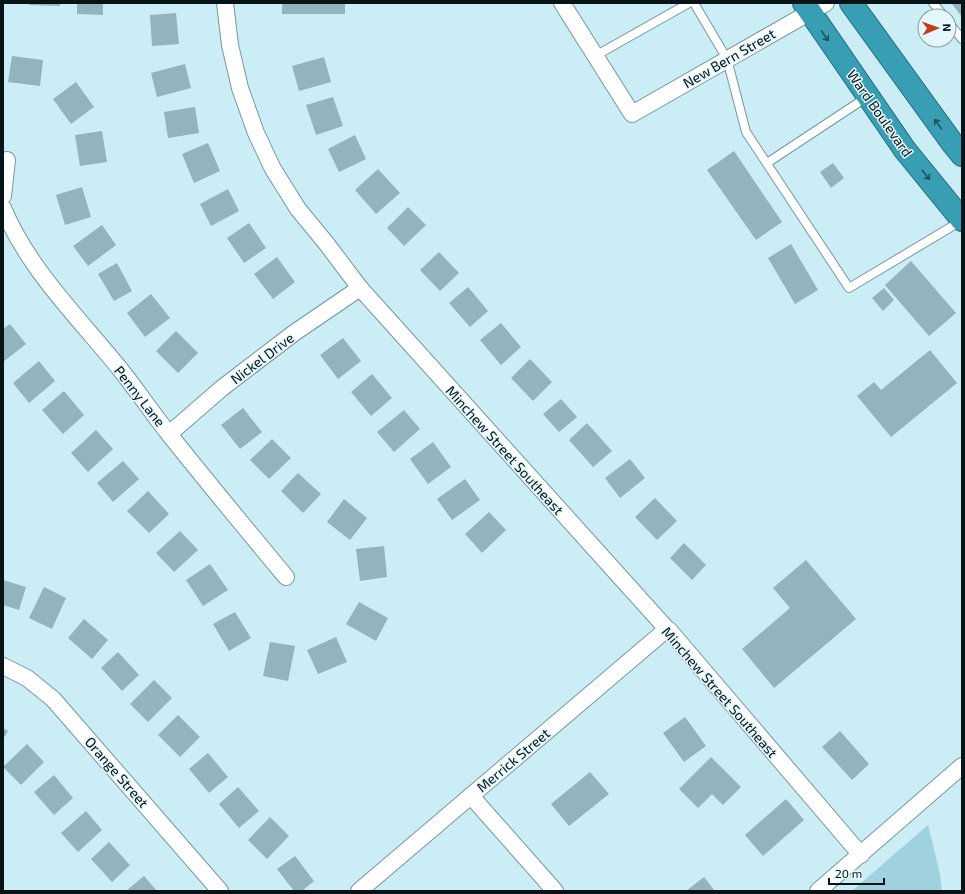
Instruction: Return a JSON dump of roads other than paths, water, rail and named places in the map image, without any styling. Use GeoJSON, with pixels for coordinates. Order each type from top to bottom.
{"type":"FeatureCollection","features":[{"type":"Feature","properties":{"kind":"highway"},"geometry":{"type":"LineString","coordinates":[[851,3],[962,155]]}},
{"type":"Feature","properties":{"kind":"highway","name":"Ward Boulevard"},"geometry":{"type":"LineString","coordinates":[[813,6],[867,96],[905,150],[962,220]]}},
{"type":"Feature","properties":{"kind":"street","name":"Minchew Street Southeast"},"geometry":{"type":"LineString","coordinates":[[225,3],[230,45],[240,88],[256,133],[273,169],[298,209],[360,288],[666,629],[674,636],[861,855]]}},
{"type":"Feature","properties":{"kind":"street"},"geometry":{"type":"LineString","coordinates":[[562,3],[595,56]]}},
{"type":"Feature","properties":{"kind":"street","name":"New Bern Street"},"geometry":{"type":"LineString","coordinates":[[595,56],[632,114],[727,59],[813,6]]}},
{"type":"Feature","properties":{"kind":"street"},"geometry":{"type":"LineString","coordinates":[[3,196],[7,160]]}},
{"type":"Feature","properties":{"kind":"street","name":"Penny Lane"},"geometry":{"type":"LineString","coordinates":[[3,208],[11,227],[22,246],[48,284],[119,368],[169,434],[286,577]]}},
{"type":"Feature","properties":{"kind":"street","name":"Nickel Drive"},"geometry":{"type":"LineString","coordinates":[[169,434],[222,388],[294,333],[360,288]]}},
{"type":"Feature","properties":{"kind":"street","name":"Merrick Street"},"geometry":{"type":"LineString","coordinates":[[359,891],[666,629]]}},
{"type":"Feature","properties":{"kind":"street","name":"Orange Street"},"geometry":{"type":"LineString","coordinates":[[3,666],[26,678],[53,699],[220,891]]}},
{"type":"Feature","properties":{"kind":"street"},"geometry":{"type":"LineString","coordinates":[[818,891],[962,766]]}},
{"type":"Feature","properties":{"kind":"street"},"geometry":{"type":"LineString","coordinates":[[471,796],[555,891]]}},
{"type":"Feature","properties":{"kind":"lane"},"geometry":{"type":"LineString","coordinates":[[595,56],[688,3]]}},
{"type":"Feature","properties":{"kind":"lane"},"geometry":{"type":"LineString","coordinates":[[694,3],[727,59],[746,132],[849,288],[962,220]]}},
{"type":"Feature","properties":{"kind":"lane"},"geometry":{"type":"LineString","coordinates":[[767,163],[867,96]]}}]}
